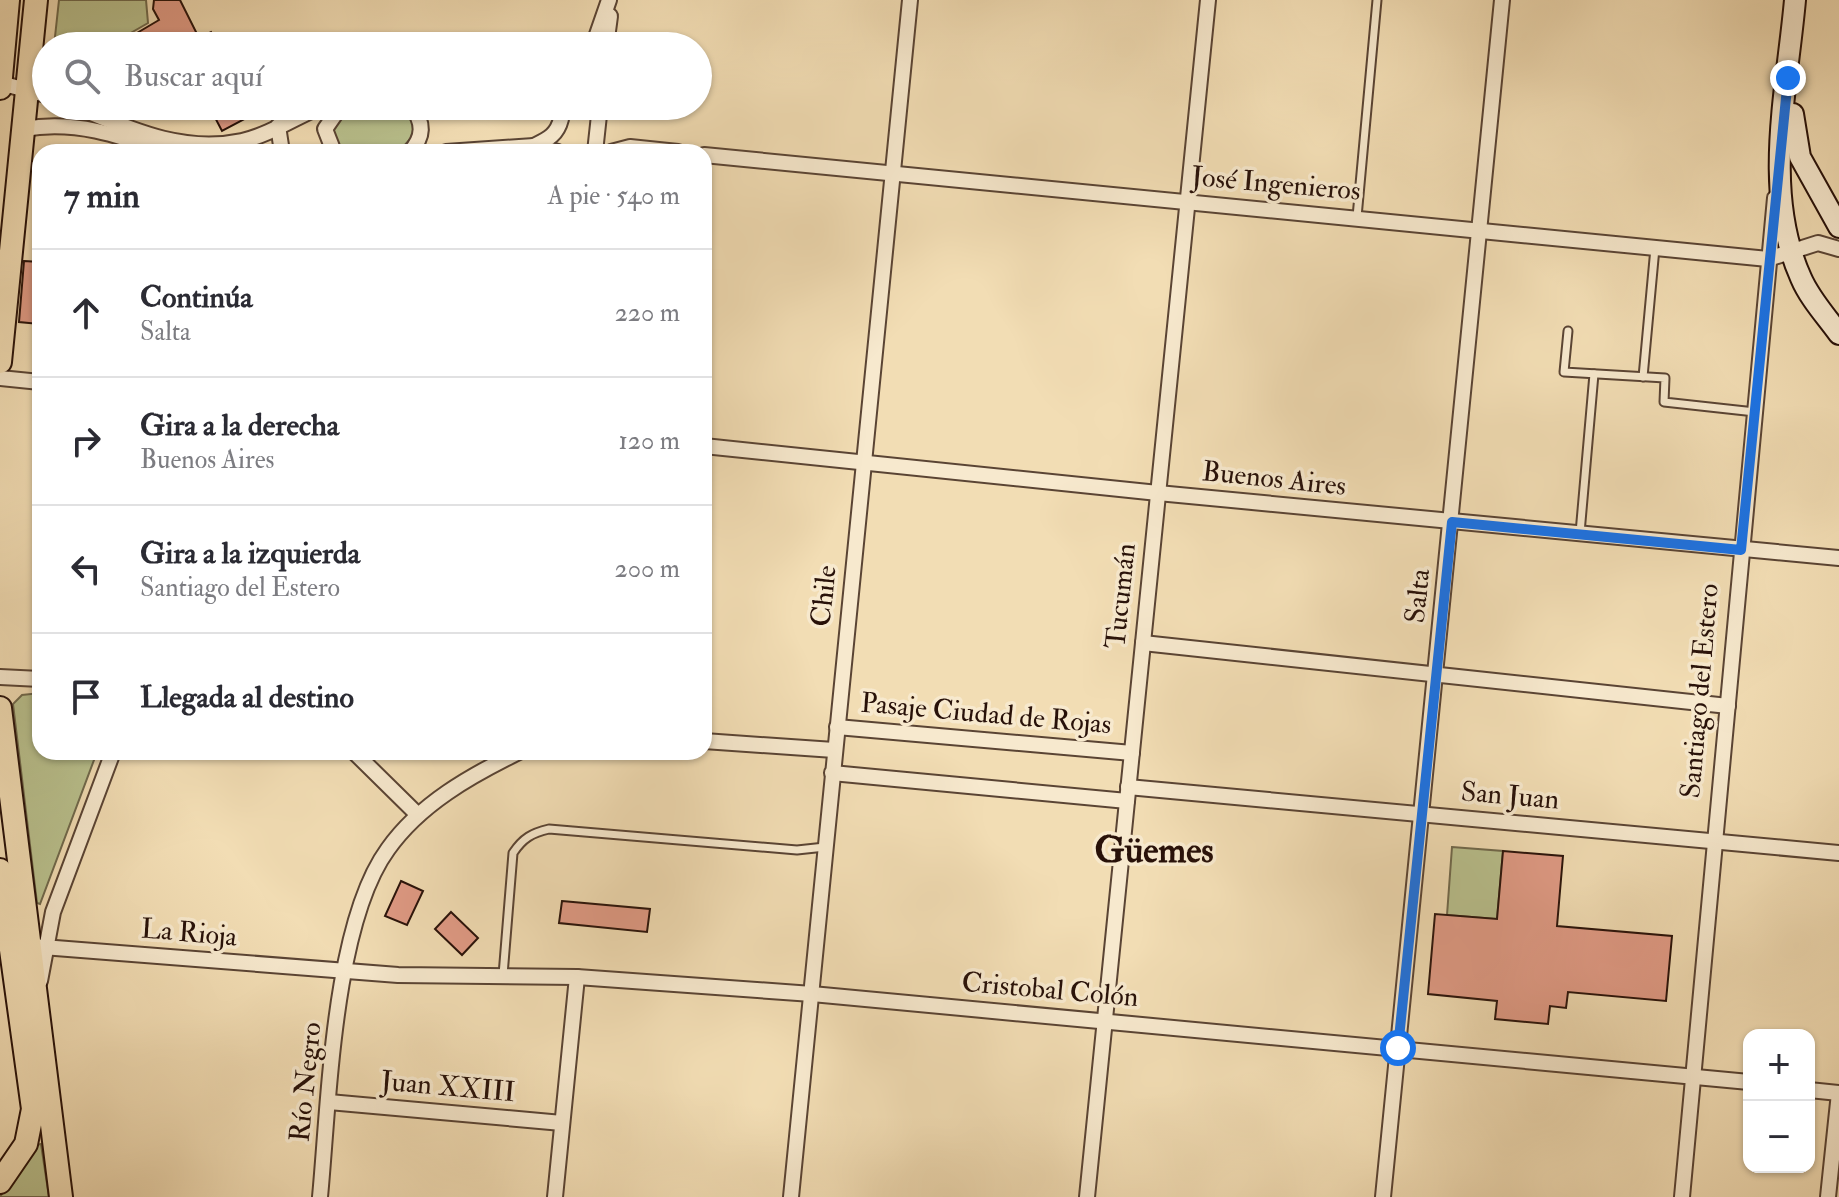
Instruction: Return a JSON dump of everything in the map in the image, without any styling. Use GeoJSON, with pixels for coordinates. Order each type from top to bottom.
{"type":"FeatureCollection","features":[{"type":"Feature","properties":{"kind":"main road"},"geometry":{"type":"LineString","coordinates":[[0,85],[8,0]]}},
{"type":"Feature","properties":{"kind":"main road"},"geometry":{"type":"LineString","coordinates":[[36,0],[36,32]]}},
{"type":"Feature","properties":{"kind":"main road","name":"Santiago del Estero"},"geometry":{"type":"LineString","coordinates":[[1778,174],[1795,0]]}},
{"type":"Feature","properties":{"kind":"main road"},"geometry":{"type":"LineString","coordinates":[[1788,78],[1800,157],[1839,227]]}},
{"type":"Feature","properties":{"kind":"main road"},"geometry":{"type":"LineString","coordinates":[[0,362],[24,129],[32,106]]}},
{"type":"Feature","properties":{"kind":"main road"},"geometry":{"type":"LineString","coordinates":[[1778,174],[1801,279],[1839,334]]}},
{"type":"Feature","properties":{"kind":"main road"},"geometry":{"type":"LineString","coordinates":[[0,708],[38,947],[36,1001],[61,1197]]}},
{"type":"Feature","properties":{"kind":"main road"},"geometry":{"type":"LineString","coordinates":[[0,870],[33,1109],[26,1144],[0,1182]]}},
{"type":"Feature","properties":{"kind":"street"},"geometry":{"type":"LineString","coordinates":[[598,32],[610,0]]}},
{"type":"Feature","properties":{"kind":"street"},"geometry":{"type":"LineString","coordinates":[[607,32],[610,0]]}},
{"type":"Feature","properties":{"kind":"street","name":"Chile"},"geometry":{"type":"LineString","coordinates":[[791,1197],[910,0]]}},
{"type":"Feature","properties":{"kind":"street","name":"Tucumán"},"geometry":{"type":"LineString","coordinates":[[1087,1197],[1208,0]]}},
{"type":"Feature","properties":{"kind":"street","name":"Salta"},"geometry":{"type":"LineString","coordinates":[[1383,1197],[1502,0]]}},
{"type":"Feature","properties":{"kind":"street"},"geometry":{"type":"LineString","coordinates":[[0,85],[32,91]]}},
{"type":"Feature","properties":{"kind":"street"},"geometry":{"type":"LineString","coordinates":[[108,120],[145,135],[176,143],[197,144]]}},
{"type":"Feature","properties":{"kind":"street"},"geometry":{"type":"LineString","coordinates":[[249,144],[291,120]]}},
{"type":"Feature","properties":{"kind":"street"},"geometry":{"type":"LineString","coordinates":[[331,120],[325,129],[331,144]]}},
{"type":"Feature","properties":{"kind":"street"},"geometry":{"type":"LineString","coordinates":[[414,144],[421,131],[419,120]]}},
{"type":"Feature","properties":{"kind":"street"},"geometry":{"type":"LineString","coordinates":[[538,144],[553,136],[561,120]]}},
{"type":"Feature","properties":{"kind":"street"},"geometry":{"type":"LineString","coordinates":[[596,144],[598,120]]}},
{"type":"Feature","properties":{"kind":"street"},"geometry":{"type":"LineString","coordinates":[[24,129],[42,126],[100,129],[142,144]]}},
{"type":"Feature","properties":{"kind":"street"},"geometry":{"type":"LineString","coordinates":[[278,126],[281,144]]}},
{"type":"Feature","properties":{"kind":"street","name":"José Ingenieros"},"geometry":{"type":"LineString","coordinates":[[712,156],[1768,259],[1818,243],[1839,249]]}},
{"type":"Feature","properties":{"kind":"street","name":"Santiago del Estero"},"geometry":{"type":"LineString","coordinates":[[1682,1197],[1778,174]]}},
{"type":"Feature","properties":{"kind":"street"},"geometry":{"type":"LineString","coordinates":[[0,378],[32,381]]}},
{"type":"Feature","properties":{"kind":"street","name":"Buenos Aires"},"geometry":{"type":"LineString","coordinates":[[712,447],[1580,535],[1839,558]]}},
{"type":"Feature","properties":{"kind":"street"},"geometry":{"type":"LineString","coordinates":[[1143,643],[1728,706]]}},
{"type":"Feature","properties":{"kind":"street"},"geometry":{"type":"LineString","coordinates":[[0,677],[32,679]]}},
{"type":"Feature","properties":{"kind":"street","name":"Pasaje Ciudad de Rojas"},"geometry":{"type":"LineString","coordinates":[[837,727],[1132,753]]}},
{"type":"Feature","properties":{"kind":"street"},"geometry":{"type":"LineString","coordinates":[[712,742],[834,750]]}},
{"type":"Feature","properties":{"kind":"street"},"geometry":{"type":"LineString","coordinates":[[38,947],[110,760]]}},
{"type":"Feature","properties":{"kind":"street"},"geometry":{"type":"LineString","coordinates":[[362,760],[418,815]]}},
{"type":"Feature","properties":{"kind":"street"},"geometry":{"type":"LineString","coordinates":[[344,972],[356,917],[370,879],[388,849],[418,815],[461,784],[504,760]]}},
{"type":"Feature","properties":{"kind":"street","name":"San Juan"},"geometry":{"type":"LineString","coordinates":[[832,773],[1421,814],[1839,853]]}},
{"type":"Feature","properties":{"kind":"street","name":"La Rioja"},"geometry":{"type":"LineString","coordinates":[[38,947],[344,972]]}},
{"type":"Feature","properties":{"kind":"street","name":"Cristobal Colón"},"geometry":{"type":"LineString","coordinates":[[344,972],[577,977],[812,994],[1743,1081]]}},
{"type":"Feature","properties":{"kind":"street","name":"Río Negro"},"geometry":{"type":"LineString","coordinates":[[320,1197],[344,972]]}},
{"type":"Feature","properties":{"kind":"street"},"geometry":{"type":"LineString","coordinates":[[555,1197],[577,977]]}},
{"type":"Feature","properties":{"kind":"street"},"geometry":{"type":"LineString","coordinates":[[1815,1091],[1839,1093],[1828,1197]]}},
{"type":"Feature","properties":{"kind":"street","name":"Juan XXIII"},"geometry":{"type":"LineString","coordinates":[[329,1102],[562,1123]]}},
{"type":"Feature","properties":{"kind":"lane"},"geometry":{"type":"LineString","coordinates":[[1357,217],[1377,0]]}},
{"type":"Feature","properties":{"kind":"lane"},"geometry":{"type":"LineString","coordinates":[[1643,377],[1655,248]]}},
{"type":"Feature","properties":{"kind":"lane"},"geometry":{"type":"LineString","coordinates":[[1568,331],[1564,372],[1665,378],[1664,402],[1755,412]]}},
{"type":"Feature","properties":{"kind":"lane"},"geometry":{"type":"LineString","coordinates":[[1580,535],[1594,374]]}},
{"type":"Feature","properties":{"kind":"lane"},"geometry":{"type":"LineString","coordinates":[[503,975],[513,853],[533,833],[549,829],[797,850],[825,847]]}},
{"type":"Feature","properties":{"kind":"green space"},"geometry":{"type":"Polygon","coordinates":[[[59,0],[146,0],[148,23],[132,32],[56,32],[59,0]]]}},
{"type":"Feature","properties":{"kind":"green space"},"geometry":{"type":"Polygon","coordinates":[[[339,120],[414,120],[413,136],[406,144],[338,144],[334,140],[333,128],[339,120]]]}},
{"type":"Feature","properties":{"kind":"green space"},"geometry":{"type":"Polygon","coordinates":[[[32,694],[32,760],[94,760],[40,904],[37,903],[13,704],[22,695],[32,694]]]}},
{"type":"Feature","properties":{"kind":"green space"},"geometry":{"type":"Polygon","coordinates":[[[1452,847],[1503,851],[1497,919],[1447,915],[1452,847]]]}},
{"type":"Feature","properties":{"kind":"green space"},"geometry":{"type":"Polygon","coordinates":[[[41,1144],[49,1197],[0,1197],[32,1146],[41,1144]]]}},
{"type":"Feature","properties":{"kind":"building"},"geometry":{"type":"Polygon","coordinates":[[[154,0],[180,0],[196,32],[139,32],[159,20],[153,9],[154,0]]]}},
{"type":"Feature","properties":{"kind":"building"},"geometry":{"type":"Polygon","coordinates":[[[216,120],[243,120],[222,131],[216,120]]]}},
{"type":"Feature","properties":{"kind":"building"},"geometry":{"type":"Polygon","coordinates":[[[24,261],[32,262],[32,323],[19,322],[24,261]]]}},
{"type":"Feature","properties":{"kind":"building"},"geometry":{"type":"Polygon","coordinates":[[[1503,851],[1563,856],[1557,926],[1672,936],[1666,1001],[1568,992],[1566,1008],[1550,1006],[1548,1024],[1495,1019],[1497,1001],[1428,994],[1435,914],[1497,919],[1503,851]]]}},
{"type":"Feature","properties":{"kind":"building"},"geometry":{"type":"Polygon","coordinates":[[[401,881],[423,891],[407,925],[385,916],[401,881]]]}},
{"type":"Feature","properties":{"kind":"building"},"geometry":{"type":"Polygon","coordinates":[[[562,901],[650,909],[647,932],[559,923],[562,901]]]}},
{"type":"Feature","properties":{"kind":"building"},"geometry":{"type":"Polygon","coordinates":[[[451,912],[478,938],[462,955],[435,929],[451,912]]]}},
{"type":"Feature","properties":{"kind":"district","name":"Güemes"},"geometry":{"type":"Point","coordinates":[1154,850]}},
{"type":"Feature","properties":{"kind":"route"},"geometry":{"type":"LineString","coordinates":[[1398,1048],[1452,522],[1741,550],[1788,78]]}}]}
